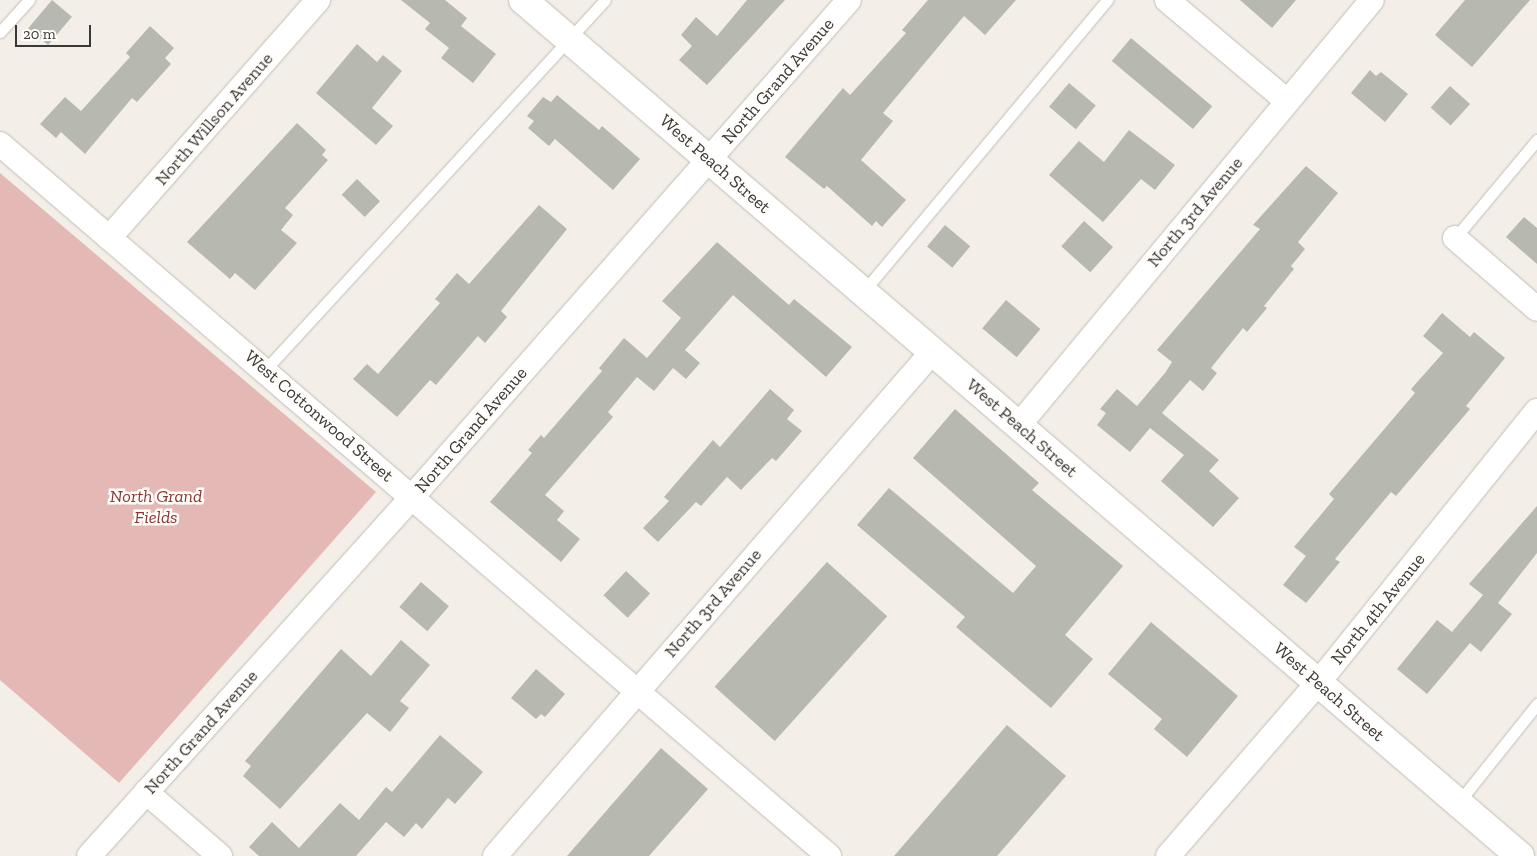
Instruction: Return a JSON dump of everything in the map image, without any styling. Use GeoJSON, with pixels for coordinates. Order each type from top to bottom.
{"type":"FeatureCollection","features":[{"type":"Feature","properties":{"kind":"main road","name":"West Peach Street"},"geometry":{"type":"LineString","coordinates":[[523,0],[1520,856]]}},
{"type":"Feature","properties":{"kind":"street","name":"North Willson Avenue"},"geometry":{"type":"LineString","coordinates":[[109,238],[318,0]]}},
{"type":"Feature","properties":{"kind":"street","name":"North Grand Avenue"},"geometry":{"type":"LineString","coordinates":[[89,856],[413,496],[849,0]]}},
{"type":"Feature","properties":{"kind":"street"},"geometry":{"type":"LineString","coordinates":[[1167,0],[1287,101]]}},
{"type":"Feature","properties":{"kind":"street","name":"North 3rd Avenue"},"geometry":{"type":"LineString","coordinates":[[1018,425],[1372,0]]}},
{"type":"Feature","properties":{"kind":"street","name":"West Cottonwood Street"},"geometry":{"type":"LineString","coordinates":[[0,144],[413,496],[829,856]]}},
{"type":"Feature","properties":{"kind":"street"},"geometry":{"type":"LineString","coordinates":[[1455,238],[1537,309]]}},
{"type":"Feature","properties":{"kind":"street","name":"North 3rd Avenue"},"geometry":{"type":"LineString","coordinates":[[495,856],[637,689],[933,351]]}},
{"type":"Feature","properties":{"kind":"street","name":"North 4th Avenue"},"geometry":{"type":"LineString","coordinates":[[1171,852],[1318,683],[1537,411]]}},
{"type":"Feature","properties":{"kind":"street"},"geometry":{"type":"LineString","coordinates":[[146,792],[220,856]]}},
{"type":"Feature","properties":{"kind":"lane"},"geometry":{"type":"LineString","coordinates":[[0,32],[29,0]]}},
{"type":"Feature","properties":{"kind":"lane"},"geometry":{"type":"LineString","coordinates":[[265,370],[571,41],[605,0]]}},
{"type":"Feature","properties":{"kind":"lane"},"geometry":{"type":"LineString","coordinates":[[863,292],[1107,0]]}},
{"type":"Feature","properties":{"kind":"lane"},"geometry":{"type":"LineString","coordinates":[[1455,238],[1537,140]]}},
{"type":"Feature","properties":{"kind":"lane"},"geometry":{"type":"LineString","coordinates":[[1458,803],[1537,704]]}},
{"type":"Feature","properties":{"kind":"green space","name":"North Grand Fields"},"geometry":{"type":"Polygon","coordinates":[[[0,173],[376,492],[119,783],[0,680],[0,173]]]}},
{"type":"Feature","properties":{"kind":"building"},"geometry":{"type":"Polygon","coordinates":[[[52,0],[72,17],[48,45],[28,28],[52,0]]]}},
{"type":"Feature","properties":{"kind":"building"},"geometry":{"type":"Polygon","coordinates":[[[401,0],[445,0],[467,18],[461,26],[496,54],[473,83],[441,58],[449,48],[425,29],[430,23],[401,0]]]}},
{"type":"Feature","properties":{"kind":"building"},"geometry":{"type":"Polygon","coordinates":[[[747,0],[785,0],[707,85],[679,60],[692,46],[681,35],[696,17],[717,36],[747,0]]]}},
{"type":"Feature","properties":{"kind":"building"},"geometry":{"type":"Polygon","coordinates":[[[928,0],[1016,0],[985,35],[964,16],[883,113],[893,121],[861,160],[906,200],[882,227],[876,221],[872,226],[827,186],[824,189],[785,157],[843,88],[850,95],[906,33],[902,30],[928,0]]]}},
{"type":"Feature","properties":{"kind":"building"},"geometry":{"type":"Polygon","coordinates":[[[1240,0],[1296,0],[1272,28],[1240,0]]]}},
{"type":"Feature","properties":{"kind":"building"},"geometry":{"type":"Polygon","coordinates":[[[1465,0],[1530,0],[1472,67],[1435,35],[1465,0]]]}},
{"type":"Feature","properties":{"kind":"building"},"geometry":{"type":"Polygon","coordinates":[[[150,26],[174,48],[165,58],[171,64],[137,102],[132,98],[85,154],[61,132],[56,138],[40,124],[65,97],[81,111],[130,57],[126,53],[150,26]]]}},
{"type":"Feature","properties":{"kind":"building"},"geometry":{"type":"Polygon","coordinates":[[[1131,38],[1212,106],[1193,129],[1112,61],[1131,38]]]}},
{"type":"Feature","properties":{"kind":"building"},"geometry":{"type":"Polygon","coordinates":[[[357,44],[377,62],[383,55],[402,71],[372,108],[393,126],[376,145],[316,93],[357,44]]]}},
{"type":"Feature","properties":{"kind":"building"},"geometry":{"type":"Polygon","coordinates":[[[1370,70],[1376,76],[1381,72],[1408,94],[1385,122],[1351,93],[1370,70]]]}},
{"type":"Feature","properties":{"kind":"building"},"geometry":{"type":"Polygon","coordinates":[[[1069,83],[1096,105],[1076,129],[1049,107],[1069,83]]]}},
{"type":"Feature","properties":{"kind":"building"},"geometry":{"type":"Polygon","coordinates":[[[1450,86],[1470,104],[1451,126],[1431,108],[1450,86]]]}},
{"type":"Feature","properties":{"kind":"building"},"geometry":{"type":"Polygon","coordinates":[[[557,95],[599,130],[602,126],[640,159],[613,190],[555,139],[549,146],[528,128],[534,121],[527,116],[543,97],[551,102],[557,95]]]}},
{"type":"Feature","properties":{"kind":"building"},"geometry":{"type":"Polygon","coordinates":[[[297,123],[326,150],[322,155],[328,160],[285,208],[293,215],[281,230],[297,243],[255,290],[235,273],[230,279],[187,242],[297,123]]]}},
{"type":"Feature","properties":{"kind":"building"},"geometry":{"type":"Polygon","coordinates":[[[1129,130],[1175,165],[1155,190],[1141,179],[1103,222],[1049,175],[1079,141],[1104,162],[1129,130]]]}},
{"type":"Feature","properties":{"kind":"building"},"geometry":{"type":"Polygon","coordinates":[[[1306,166],[1338,193],[1298,242],[1305,249],[1291,266],[1294,269],[1264,306],[1267,308],[1247,332],[1243,328],[1211,368],[1217,373],[1203,391],[1190,380],[1162,413],[1219,460],[1209,471],[1239,498],[1213,527],[1161,481],[1184,455],[1150,428],[1130,452],[1097,425],[1106,413],[1100,409],[1117,389],[1137,406],[1165,373],[1172,362],[1157,350],[1260,229],[1253,225],[1306,166]]]}},
{"type":"Feature","properties":{"kind":"building"},"geometry":{"type":"Polygon","coordinates":[[[357,179],[380,201],[365,217],[342,195],[357,179]]]}},
{"type":"Feature","properties":{"kind":"building"},"geometry":{"type":"Polygon","coordinates":[[[539,205],[567,229],[501,311],[507,317],[485,343],[478,336],[436,385],[430,380],[397,417],[353,379],[367,364],[378,374],[440,303],[435,299],[457,273],[469,284],[539,205]]]}},
{"type":"Feature","properties":{"kind":"building"},"geometry":{"type":"Polygon","coordinates":[[[1524,217],[1537,228],[1537,264],[1506,237],[1524,217]]]}},
{"type":"Feature","properties":{"kind":"building"},"geometry":{"type":"Polygon","coordinates":[[[1084,221],[1113,247],[1090,272],[1061,246],[1084,221]]]}},
{"type":"Feature","properties":{"kind":"building"},"geometry":{"type":"Polygon","coordinates":[[[945,225],[970,246],[952,268],[927,246],[945,225]]]}},
{"type":"Feature","properties":{"kind":"building"},"geometry":{"type":"Polygon","coordinates":[[[717,242],[789,305],[794,299],[852,347],[826,377],[733,295],[685,350],[700,363],[686,379],[673,368],[654,391],[637,377],[608,412],[613,417],[545,495],[564,511],[557,520],[580,539],[561,562],[490,502],[532,453],[528,450],[541,435],[544,438],[602,371],[599,368],[624,338],[647,358],[681,318],[662,301],[717,242]]]}},
{"type":"Feature","properties":{"kind":"building"},"geometry":{"type":"Polygon","coordinates":[[[1006,300],[1040,329],[1017,357],[982,328],[1006,300]]]}},
{"type":"Feature","properties":{"kind":"building"},"geometry":{"type":"Polygon","coordinates":[[[1442,313],[1470,337],[1474,332],[1505,358],[1466,406],[1470,409],[1396,496],[1391,492],[1335,559],[1340,562],[1306,603],[1283,585],[1306,556],[1294,547],[1334,499],[1329,494],[1415,393],[1411,389],[1443,353],[1423,336],[1442,313]]]}},
{"type":"Feature","properties":{"kind":"building"},"geometry":{"type":"Polygon","coordinates":[[[770,389],[794,410],[787,419],[802,431],[776,461],[772,458],[741,490],[727,477],[701,506],[696,502],[658,542],[643,528],[669,501],[664,497],[713,440],[720,447],[770,389]]]}},
{"type":"Feature","properties":{"kind":"building"},"geometry":{"type":"Polygon","coordinates":[[[955,409],[1039,483],[1032,490],[1123,566],[1065,635],[1093,659],[1051,708],[956,627],[965,617],[857,525],[889,488],[1013,593],[1036,566],[913,458],[955,409]]]}},
{"type":"Feature","properties":{"kind":"building"},"geometry":{"type":"Polygon","coordinates":[[[1537,506],[1537,553],[1498,603],[1512,614],[1481,652],[1470,643],[1427,694],[1397,669],[1437,620],[1452,632],[1483,595],[1469,584],[1537,506]]]}},
{"type":"Feature","properties":{"kind":"building"},"geometry":{"type":"Polygon","coordinates":[[[827,562],[887,616],[775,741],[715,687],[827,562]]]}},
{"type":"Feature","properties":{"kind":"building"},"geometry":{"type":"Polygon","coordinates":[[[626,571],[650,594],[628,618],[603,595],[626,571]]]}},
{"type":"Feature","properties":{"kind":"building"},"geometry":{"type":"Polygon","coordinates":[[[421,582],[449,606],[427,631],[399,607],[421,582]]]}},
{"type":"Feature","properties":{"kind":"building"},"geometry":{"type":"Polygon","coordinates":[[[1151,622],[1238,696],[1187,757],[1154,729],[1162,719],[1108,674],[1151,622]]]}},
{"type":"Feature","properties":{"kind":"building"},"geometry":{"type":"Polygon","coordinates":[[[401,640],[430,665],[400,701],[409,708],[390,732],[367,713],[280,809],[243,776],[251,766],[245,761],[341,649],[371,676],[401,640]]]}},
{"type":"Feature","properties":{"kind":"building"},"geometry":{"type":"Polygon","coordinates":[[[536,669],[565,694],[545,717],[541,714],[536,719],[511,698],[536,669]]]}},
{"type":"Feature","properties":{"kind":"building"},"geometry":{"type":"Polygon","coordinates":[[[1007,725],[1066,776],[997,856],[894,856],[1007,725]]]}},
{"type":"Feature","properties":{"kind":"building"},"geometry":{"type":"Polygon","coordinates":[[[440,735],[483,772],[455,804],[448,798],[422,829],[416,823],[404,837],[386,822],[356,856],[259,856],[249,847],[272,822],[299,848],[340,803],[359,820],[386,787],[392,792],[440,735]]]}},
{"type":"Feature","properties":{"kind":"building"},"geometry":{"type":"Polygon","coordinates":[[[661,748],[708,789],[649,856],[567,856],[661,748]]]}}]}
